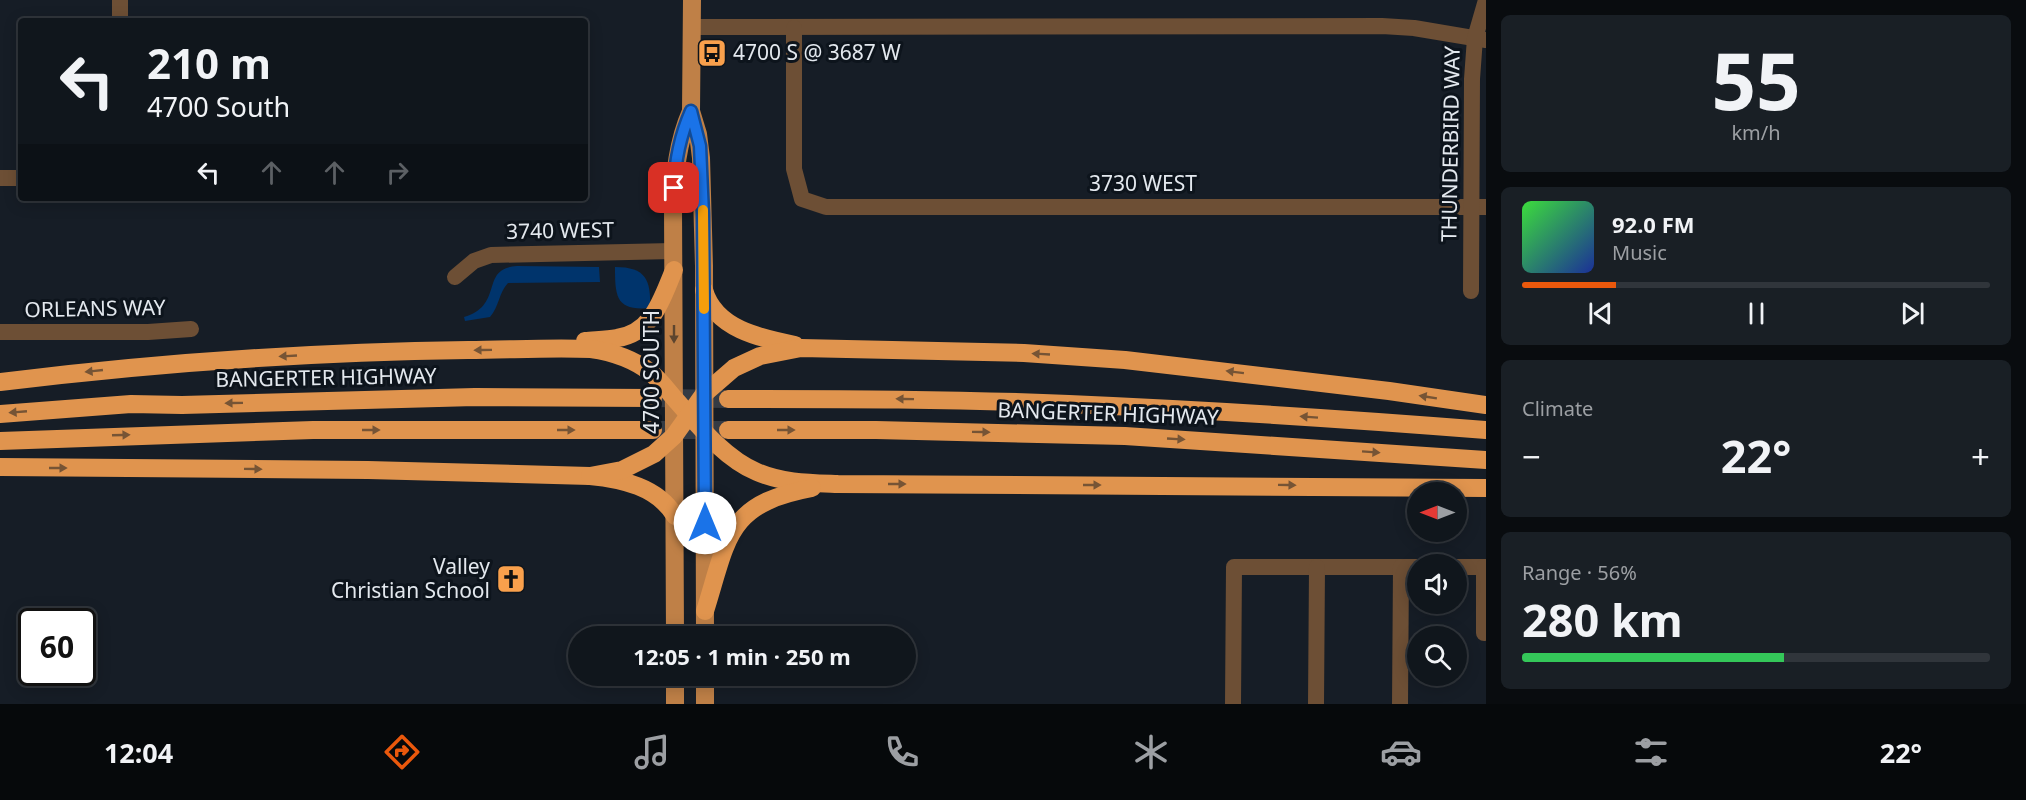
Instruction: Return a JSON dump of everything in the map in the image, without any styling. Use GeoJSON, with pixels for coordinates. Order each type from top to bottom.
{"type":"FeatureCollection","features":[{"type":"Feature","properties":{"kind":"highway"},"geometry":{"type":"LineString","coordinates":[[542,349],[580,342],[616,339],[634,333],[647,324],[656,311],[674,270]]}},
{"type":"Feature","properties":{"kind":"highway"},"geometry":{"type":"LineString","coordinates":[[704,290],[711,307],[727,323],[763,338],[815,348]]}},
{"type":"Feature","properties":{"kind":"highway"},"geometry":{"type":"LineString","coordinates":[[590,476],[632,466],[654,454],[674,436],[704,394],[725,375],[747,362],[775,352],[815,348],[1024,353],[1125,360],[1389,391],[1486,405]]}},
{"type":"Feature","properties":{"kind":"highway"},"geometry":{"type":"LineString","coordinates":[[0,382],[127,367],[247,358],[368,352],[591,349],[616,354],[651,373],[732,458],[756,472],[787,480],[838,484],[1486,488]]}},
{"type":"Feature","properties":{"kind":"highway","name":"BANGERTER HIGHWAY"},"geometry":{"type":"LineString","coordinates":[[0,414],[131,404],[475,397],[653,398]]}},
{"type":"Feature","properties":{"kind":"highway","name":"BANGERTER HIGHWAY"},"geometry":{"type":"LineString","coordinates":[[728,399],[907,399],[1068,404],[1311,417],[1486,430]]}},
{"type":"Feature","properties":{"kind":"highway"},"geometry":{"type":"LineString","coordinates":[[0,441],[291,431],[653,430]]}},
{"type":"Feature","properties":{"kind":"highway","name":"BANGERTER HIGHWAY"},"geometry":{"type":"LineString","coordinates":[[728,430],[887,430],[1082,435],[1220,441],[1486,460]]}},
{"type":"Feature","properties":{"kind":"highway"},"geometry":{"type":"LineString","coordinates":[[0,467],[368,470],[590,476],[626,482],[653,494],[665,502],[675,516]]}},
{"type":"Feature","properties":{"kind":"highway"},"geometry":{"type":"LineString","coordinates":[[705,611],[731,533],[744,516],[760,504],[786,494],[838,484]]}},
{"type":"Feature","properties":{"kind":"main road","name":"4700 SOUTH"},"geometry":{"type":"LineString","coordinates":[[692,0],[691,111],[698,134],[701,158],[704,290],[705,626]]}},
{"type":"Feature","properties":{"kind":"main road","name":"4700 SOUTH"},"geometry":{"type":"LineString","coordinates":[[675,626],[673,251],[675,168],[680,139],[691,111]]}},
{"type":"Feature","properties":{"kind":"main road"},"geometry":{"type":"LineString","coordinates":[[675,686],[675,704]]}},
{"type":"Feature","properties":{"kind":"main road"},"geometry":{"type":"LineString","coordinates":[[705,686],[705,704]]}},
{"type":"Feature","properties":{"kind":"street"},"geometry":{"type":"LineString","coordinates":[[120,0],[120,18]]}},
{"type":"Feature","properties":{"kind":"street","name":"THUNDERBIRD WAY"},"geometry":{"type":"LineString","coordinates":[[1471,291],[1478,207],[1471,114],[1486,0]]}},
{"type":"Feature","properties":{"kind":"street"},"geometry":{"type":"LineString","coordinates":[[692,27],[1382,26],[1414,28],[1481,39]]}},
{"type":"Feature","properties":{"kind":"street","name":"3730 WEST"},"geometry":{"type":"LineString","coordinates":[[794,28],[794,169],[802,198],[826,207],[1478,207]]}},
{"type":"Feature","properties":{"kind":"street"},"geometry":{"type":"LineString","coordinates":[[0,178],[18,178]]}},
{"type":"Feature","properties":{"kind":"street","name":"3740 WEST"},"geometry":{"type":"LineString","coordinates":[[455,277],[474,261],[491,255],[673,251]]}},
{"type":"Feature","properties":{"kind":"street","name":"ORLEANS WAY"},"geometry":{"type":"LineString","coordinates":[[0,332],[148,332],[191,329]]}},
{"type":"Feature","properties":{"kind":"street"},"geometry":{"type":"LineString","coordinates":[[1233,704],[1234,567],[1407,567]]}},
{"type":"Feature","properties":{"kind":"street"},"geometry":{"type":"LineString","coordinates":[[1316,704],[1317,567]]}},
{"type":"Feature","properties":{"kind":"street"},"geometry":{"type":"LineString","coordinates":[[1467,567],[1485,567],[1484,633]]}},
{"type":"Feature","properties":{"kind":"street"},"geometry":{"type":"LineString","coordinates":[[1400,704],[1407,597]]}},
{"type":"Feature","properties":{"kind":"shaded area"},"geometry":{"type":"Polygon","coordinates":[[[517,266],[599,267],[600,282],[508,283],[490,317],[465,321],[464,317],[484,304],[498,273],[505,268],[517,266]]]}},
{"type":"Feature","properties":{"kind":"shaded area"},"geometry":{"type":"Polygon","coordinates":[[[615,267],[634,269],[644,277],[648,283],[650,308],[630,307],[620,300],[617,294],[615,267]]]}},
{"type":"Feature","properties":{"kind":"tunnel"},"geometry":{"type":"LineString","coordinates":[[653,398],[728,399]]}},
{"type":"Feature","properties":{"kind":"tunnel"},"geometry":{"type":"LineString","coordinates":[[653,430],[728,430]]}},
{"type":"Feature","properties":{"kind":"slow traffic"},"geometry":{"type":"LineString","coordinates":[[703,210],[704,309]]}},
{"type":"Feature","properties":{"kind":"place","name":"4700 S @ 3687 W"},"geometry":{"type":"Point","coordinates":[712,53]}},
{"type":"Feature","properties":{"kind":"place","name":"Valley Christian School"},"geometry":{"type":"Point","coordinates":[511,579]}},
{"type":"Feature","properties":{"kind":"route"},"geometry":{"type":"LineString","coordinates":[[674,188],[680,139],[691,111],[700,146],[703,214],[705,523]]}}]}
